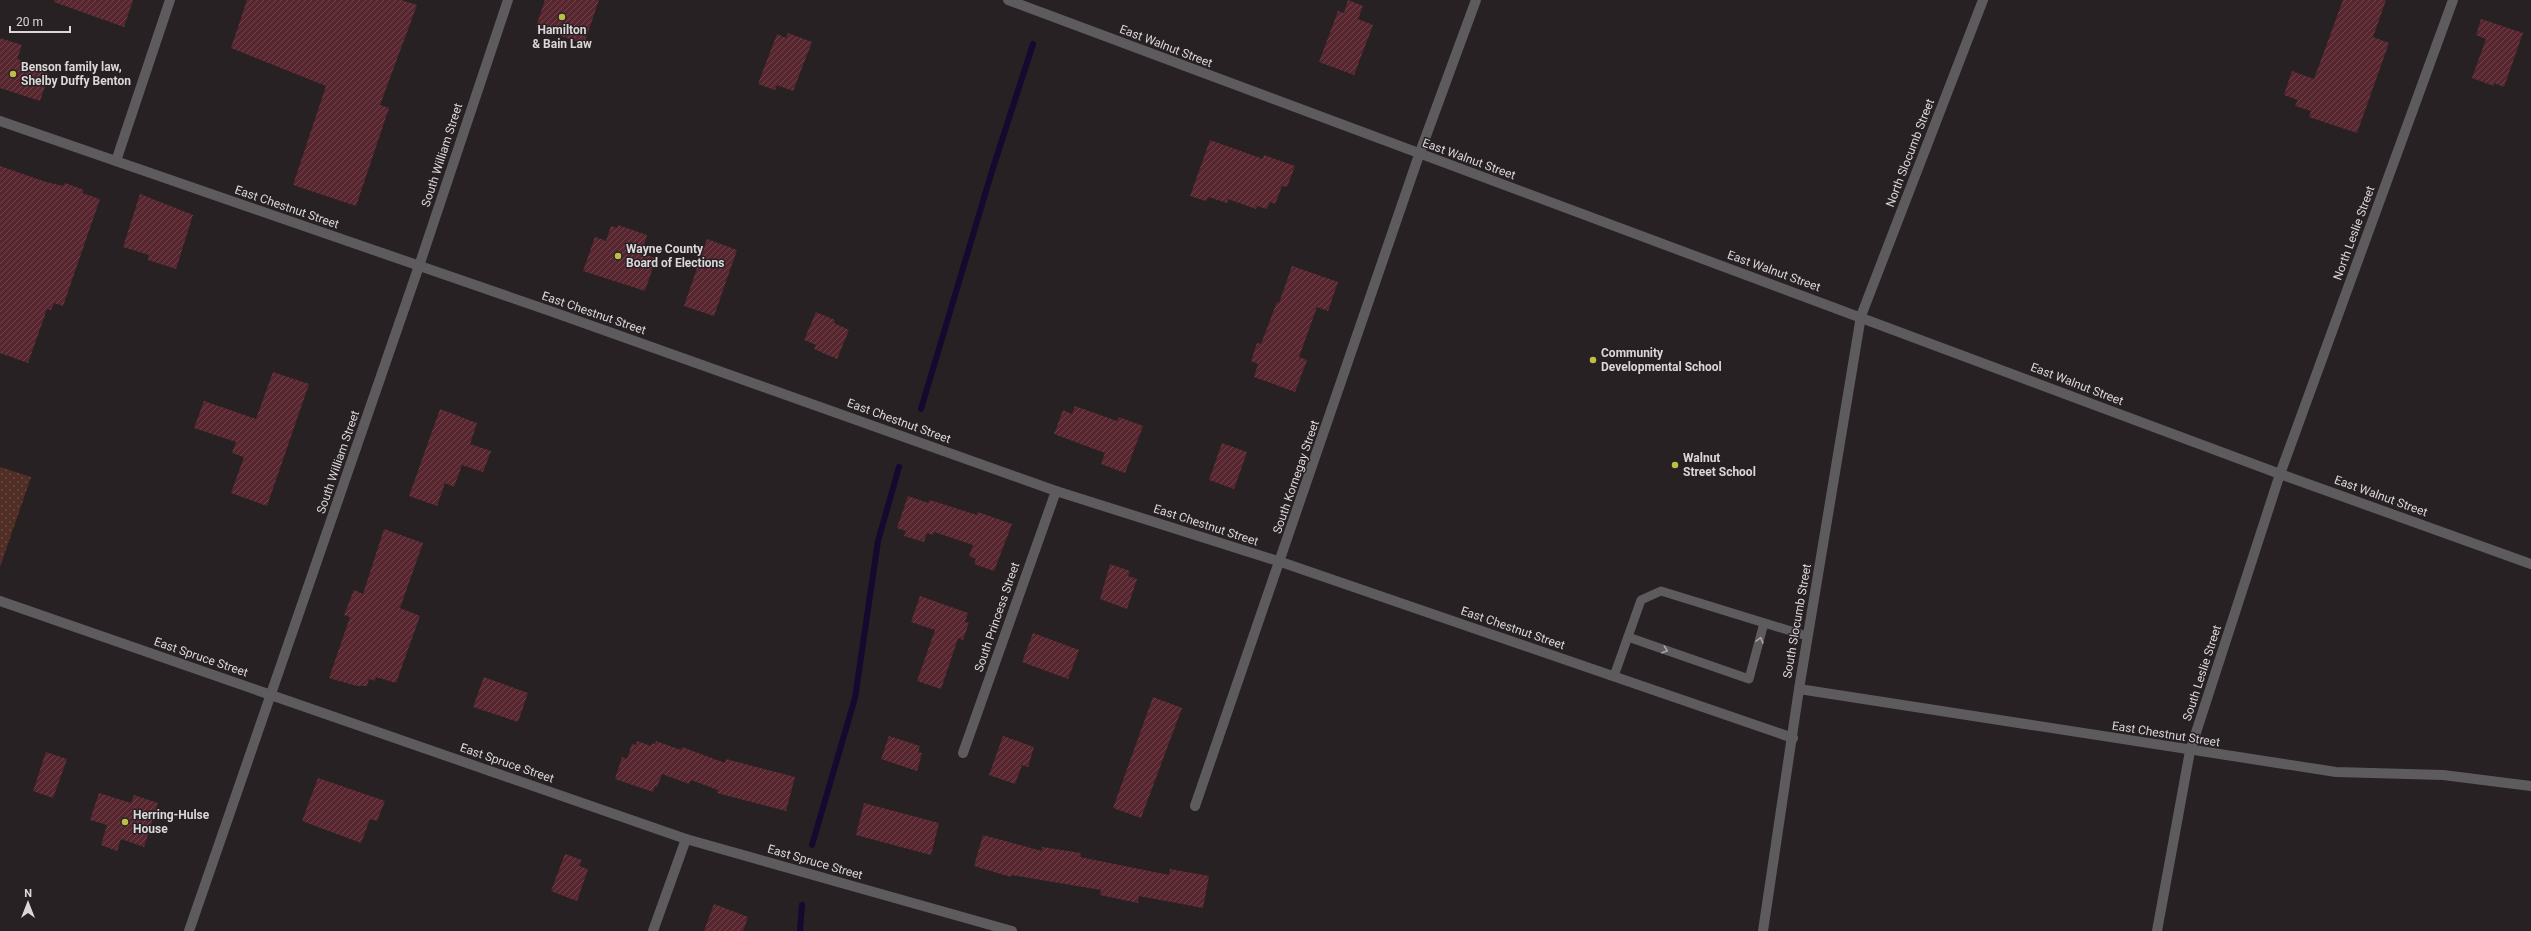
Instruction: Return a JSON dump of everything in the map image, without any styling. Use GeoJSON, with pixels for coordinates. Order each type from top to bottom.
{"type":"FeatureCollection","features":[{"type":"Feature","properties":{"kind":"street"},"geometry":{"type":"LineString","coordinates":[[116,160],[170,0]]}},
{"type":"Feature","properties":{"kind":"street","name":"South William Street"},"geometry":{"type":"LineString","coordinates":[[189,931],[419,266],[508,0]]}},
{"type":"Feature","properties":{"kind":"street","name":"East Walnut Street"},"geometry":{"type":"LineString","coordinates":[[1008,0],[1419,155],[1860,316],[2280,474],[2531,564]]}},
{"type":"Feature","properties":{"kind":"street","name":"South Kornegay Street"},"geometry":{"type":"LineString","coordinates":[[1194,806],[1281,562],[1419,155],[1476,0]]}},
{"type":"Feature","properties":{"kind":"street","name":"North Slocumb Street"},"geometry":{"type":"LineString","coordinates":[[1860,316],[1983,0]]}},
{"type":"Feature","properties":{"kind":"street","name":"North Leslie Street"},"geometry":{"type":"LineString","coordinates":[[2280,474],[2453,0]]}},
{"type":"Feature","properties":{"kind":"street","name":"East Chestnut Street"},"geometry":{"type":"LineString","coordinates":[[0,121],[419,266],[1056,491],[1281,562],[1792,738]]}},
{"type":"Feature","properties":{"kind":"street","name":"South Slocumb Street"},"geometry":{"type":"LineString","coordinates":[[1763,931],[1798,689],[1860,316]]}},
{"type":"Feature","properties":{"kind":"street","name":"South Leslie Street"},"geometry":{"type":"LineString","coordinates":[[2157,931],[2190,751],[2280,474]]}},
{"type":"Feature","properties":{"kind":"street","name":"South Princess Street"},"geometry":{"type":"LineString","coordinates":[[963,753],[1056,491]]}},
{"type":"Feature","properties":{"kind":"street","name":"East Spruce Street"},"geometry":{"type":"LineString","coordinates":[[0,601],[686,839],[1012,931]]}},
{"type":"Feature","properties":{"kind":"street","name":"East Chestnut Street"},"geometry":{"type":"LineString","coordinates":[[1798,689],[2190,751],[2336,772],[2443,775],[2531,786]]}},
{"type":"Feature","properties":{"kind":"street"},"geometry":{"type":"LineString","coordinates":[[653,931],[686,839]]}},
{"type":"Feature","properties":{"kind":"lane"},"geometry":{"type":"LineString","coordinates":[[1614,676],[1641,600],[1662,590],[1808,636]]}},
{"type":"Feature","properties":{"kind":"lane"},"geometry":{"type":"LineString","coordinates":[[1628,637],[1749,679],[1764,623]]}},
{"type":"Feature","properties":{"kind":"shaded area"},"geometry":{"type":"Polygon","coordinates":[[[0,467],[31,477],[0,567],[0,467]]]}},
{"type":"Feature","properties":{"kind":"building"},"geometry":{"type":"Polygon","coordinates":[[[54,0],[133,0],[124,27],[54,2],[54,0]]]}},
{"type":"Feature","properties":{"kind":"building"},"geometry":{"type":"Polygon","coordinates":[[[247,0],[401,0],[417,5],[380,105],[389,108],[356,206],[293,185],[326,86],[231,48],[247,0]]]}},
{"type":"Feature","properties":{"kind":"building","name":"Hamilton & Bain Law"},"geometry":{"type":"Polygon","coordinates":[[[545,0],[599,0],[584,44],[536,27],[545,0]]]}},
{"type":"Feature","properties":{"kind":"building"},"geometry":{"type":"Polygon","coordinates":[[[1348,0],[1363,6],[1358,19],[1373,25],[1354,75],[1319,62],[1338,11],[1344,13],[1348,0]]]}},
{"type":"Feature","properties":{"kind":"building"},"geometry":{"type":"Polygon","coordinates":[[[2343,0],[2386,0],[2373,37],[2389,43],[2357,133],[2309,117],[2311,111],[2295,106],[2298,100],[2284,95],[2292,71],[2314,79],[2343,0]]]}},
{"type":"Feature","properties":{"kind":"building"},"geometry":{"type":"Polygon","coordinates":[[[2481,19],[2523,33],[2504,87],[2494,83],[2494,86],[2472,78],[2486,39],[2476,35],[2481,19]]]}},
{"type":"Feature","properties":{"kind":"building"},"geometry":{"type":"Polygon","coordinates":[[[788,33],[812,42],[793,91],[777,85],[775,90],[758,84],[777,34],[786,38],[788,33]]]}},
{"type":"Feature","properties":{"kind":"building"},"geometry":{"type":"Polygon","coordinates":[[[0,38],[22,45],[17,59],[23,61],[22,64],[49,74],[40,101],[0,88],[0,38]]]}},
{"type":"Feature","properties":{"kind":"building"},"geometry":{"type":"Polygon","coordinates":[[[1210,140],[1263,159],[1264,155],[1295,166],[1287,187],[1282,186],[1275,204],[1270,202],[1267,209],[1257,206],[1256,209],[1228,199],[1227,203],[1208,197],[1206,201],[1190,196],[1210,140]]]}},
{"type":"Feature","properties":{"kind":"building"},"geometry":{"type":"Polygon","coordinates":[[[0,166],[46,182],[63,186],[65,183],[84,190],[82,193],[100,199],[63,306],[54,303],[51,310],[47,309],[28,363],[0,353],[0,166]]]}},
{"type":"Feature","properties":{"kind":"building"},"geometry":{"type":"Polygon","coordinates":[[[140,194],[193,215],[176,269],[148,260],[149,255],[123,247],[140,194]]]}},
{"type":"Feature","properties":{"kind":"building","name":"Wayne County Board of Elections"},"geometry":{"type":"Polygon","coordinates":[[[618,225],[647,235],[641,254],[656,258],[645,291],[583,271],[595,237],[606,241],[611,226],[617,228],[618,225]]]}},
{"type":"Feature","properties":{"kind":"building"},"geometry":{"type":"Polygon","coordinates":[[[707,239],[737,250],[714,316],[684,306],[707,239]]]}},
{"type":"Feature","properties":{"kind":"building"},"geometry":{"type":"Polygon","coordinates":[[[1292,266],[1338,282],[1328,311],[1317,307],[1299,357],[1307,360],[1295,392],[1254,377],[1258,364],[1251,361],[1257,343],[1261,344],[1277,302],[1279,303],[1292,266]]]}},
{"type":"Feature","properties":{"kind":"building"},"geometry":{"type":"Polygon","coordinates":[[[816,312],[835,320],[834,323],[849,330],[837,359],[814,349],[816,345],[804,340],[816,312]]]}},
{"type":"Feature","properties":{"kind":"building"},"geometry":{"type":"Polygon","coordinates":[[[273,372],[309,384],[267,506],[231,493],[244,457],[232,453],[236,442],[194,428],[204,401],[256,419],[273,372]]]}},
{"type":"Feature","properties":{"kind":"building"},"geometry":{"type":"Polygon","coordinates":[[[1075,406],[1117,421],[1119,417],[1143,426],[1125,473],[1101,464],[1105,453],[1054,434],[1063,410],[1072,414],[1075,406]]]}},
{"type":"Feature","properties":{"kind":"building"},"geometry":{"type":"Polygon","coordinates":[[[440,409],[477,423],[470,444],[491,451],[483,472],[462,465],[454,487],[445,483],[437,506],[409,496],[440,409]]]}},
{"type":"Feature","properties":{"kind":"building"},"geometry":{"type":"Polygon","coordinates":[[[1222,443],[1247,452],[1234,489],[1209,480],[1222,443]]]}},
{"type":"Feature","properties":{"kind":"building"},"geometry":{"type":"Polygon","coordinates":[[[908,496],[928,503],[930,500],[977,515],[978,512],[1012,524],[994,571],[974,564],[976,559],[969,556],[973,545],[934,532],[933,535],[927,533],[924,542],[904,536],[906,531],[897,528],[908,496]]]}},
{"type":"Feature","properties":{"kind":"building"},"geometry":{"type":"Polygon","coordinates":[[[384,529],[423,543],[400,608],[420,616],[396,683],[376,677],[375,681],[369,679],[367,686],[357,686],[329,678],[350,617],[344,615],[354,590],[363,594],[384,529]]]}},
{"type":"Feature","properties":{"kind":"building"},"geometry":{"type":"Polygon","coordinates":[[[1110,564],[1130,571],[1128,576],[1137,579],[1127,609],[1100,599],[1110,564]]]}},
{"type":"Feature","properties":{"kind":"building"},"geometry":{"type":"Polygon","coordinates":[[[920,596],[968,613],[965,622],[969,623],[963,640],[958,638],[941,689],[917,681],[935,630],[911,622],[920,596]]]}},
{"type":"Feature","properties":{"kind":"building"},"geometry":{"type":"Polygon","coordinates":[[[1033,633],[1079,650],[1068,679],[1022,662],[1033,633]]]}},
{"type":"Feature","properties":{"kind":"building"},"geometry":{"type":"Polygon","coordinates":[[[484,677],[528,693],[518,722],[473,707],[484,677]]]}},
{"type":"Feature","properties":{"kind":"building"},"geometry":{"type":"Polygon","coordinates":[[[1153,697],[1182,708],[1141,818],[1113,808],[1153,697]]]}},
{"type":"Feature","properties":{"kind":"building"},"geometry":{"type":"Polygon","coordinates":[[[889,736],[920,746],[918,752],[922,753],[917,771],[881,759],[889,736]]]}},
{"type":"Feature","properties":{"kind":"building"},"geometry":{"type":"Polygon","coordinates":[[[1003,736],[1034,747],[1028,767],[1022,765],[1015,784],[989,775],[1003,736]]]}},
{"type":"Feature","properties":{"kind":"building"},"geometry":{"type":"Polygon","coordinates":[[[637,741],[651,746],[652,743],[655,744],[656,741],[681,750],[682,747],[725,763],[726,759],[795,777],[786,811],[717,793],[718,790],[691,780],[689,784],[662,774],[657,787],[655,786],[653,792],[615,779],[622,757],[627,759],[632,744],[636,745],[637,741]]]}},
{"type":"Feature","properties":{"kind":"building"},"geometry":{"type":"Polygon","coordinates":[[[46,752],[67,759],[53,798],[33,791],[46,752]]]}},
{"type":"Feature","properties":{"kind":"building"},"geometry":{"type":"Polygon","coordinates":[[[318,778],[385,801],[377,821],[370,819],[361,843],[302,821],[318,778]]]}},
{"type":"Feature","properties":{"kind":"building","name":"Herring-Hulse House"},"geometry":{"type":"Polygon","coordinates":[[[99,793],[131,803],[134,795],[158,803],[144,847],[121,839],[117,851],[101,845],[107,825],[90,820],[99,793]]]}},
{"type":"Feature","properties":{"kind":"building"},"geometry":{"type":"Polygon","coordinates":[[[864,803],[939,823],[931,855],[856,835],[864,803]]]}},
{"type":"Feature","properties":{"kind":"building"},"geometry":{"type":"Polygon","coordinates":[[[983,835],[1042,851],[1042,847],[1081,853],[1080,857],[1169,875],[1170,869],[1209,876],[1203,908],[1139,896],[1138,903],[1100,895],[1101,890],[1012,875],[1011,877],[974,866],[983,835]]]}},
{"type":"Feature","properties":{"kind":"building"},"geometry":{"type":"Polygon","coordinates":[[[565,854],[582,860],[579,866],[588,869],[577,901],[551,891],[565,854]]]}},
{"type":"Feature","properties":{"kind":"building"},"geometry":{"type":"Polygon","coordinates":[[[714,904],[748,917],[743,931],[704,931],[714,904]]]}},
{"type":"Feature","properties":{"kind":"waterway"},"geometry":{"type":"LineString","coordinates":[[921,409],[992,171],[1033,44]]}},
{"type":"Feature","properties":{"kind":"waterway"},"geometry":{"type":"LineString","coordinates":[[812,845],[855,698],[878,541],[899,467]]}},
{"type":"Feature","properties":{"kind":"waterway"},"geometry":{"type":"LineString","coordinates":[[800,931],[802,905]]}},
{"type":"Feature","properties":{"kind":"place","name":"Hamilton & Bain Law"},"geometry":{"type":"Point","coordinates":[562,17]}},
{"type":"Feature","properties":{"kind":"place","name":"Benson family law, Shelby Duffy Benton"},"geometry":{"type":"Point","coordinates":[13,74]}},
{"type":"Feature","properties":{"kind":"place","name":"Wayne County Board of Elections"},"geometry":{"type":"Point","coordinates":[618,256]}},
{"type":"Feature","properties":{"kind":"place","name":"Community Developmental School"},"geometry":{"type":"Point","coordinates":[1593,360]}},
{"type":"Feature","properties":{"kind":"place","name":"Walnut Street School"},"geometry":{"type":"Point","coordinates":[1675,465]}},
{"type":"Feature","properties":{"kind":"place","name":"Herring-Hulse House"},"geometry":{"type":"Point","coordinates":[125,822]}}]}
